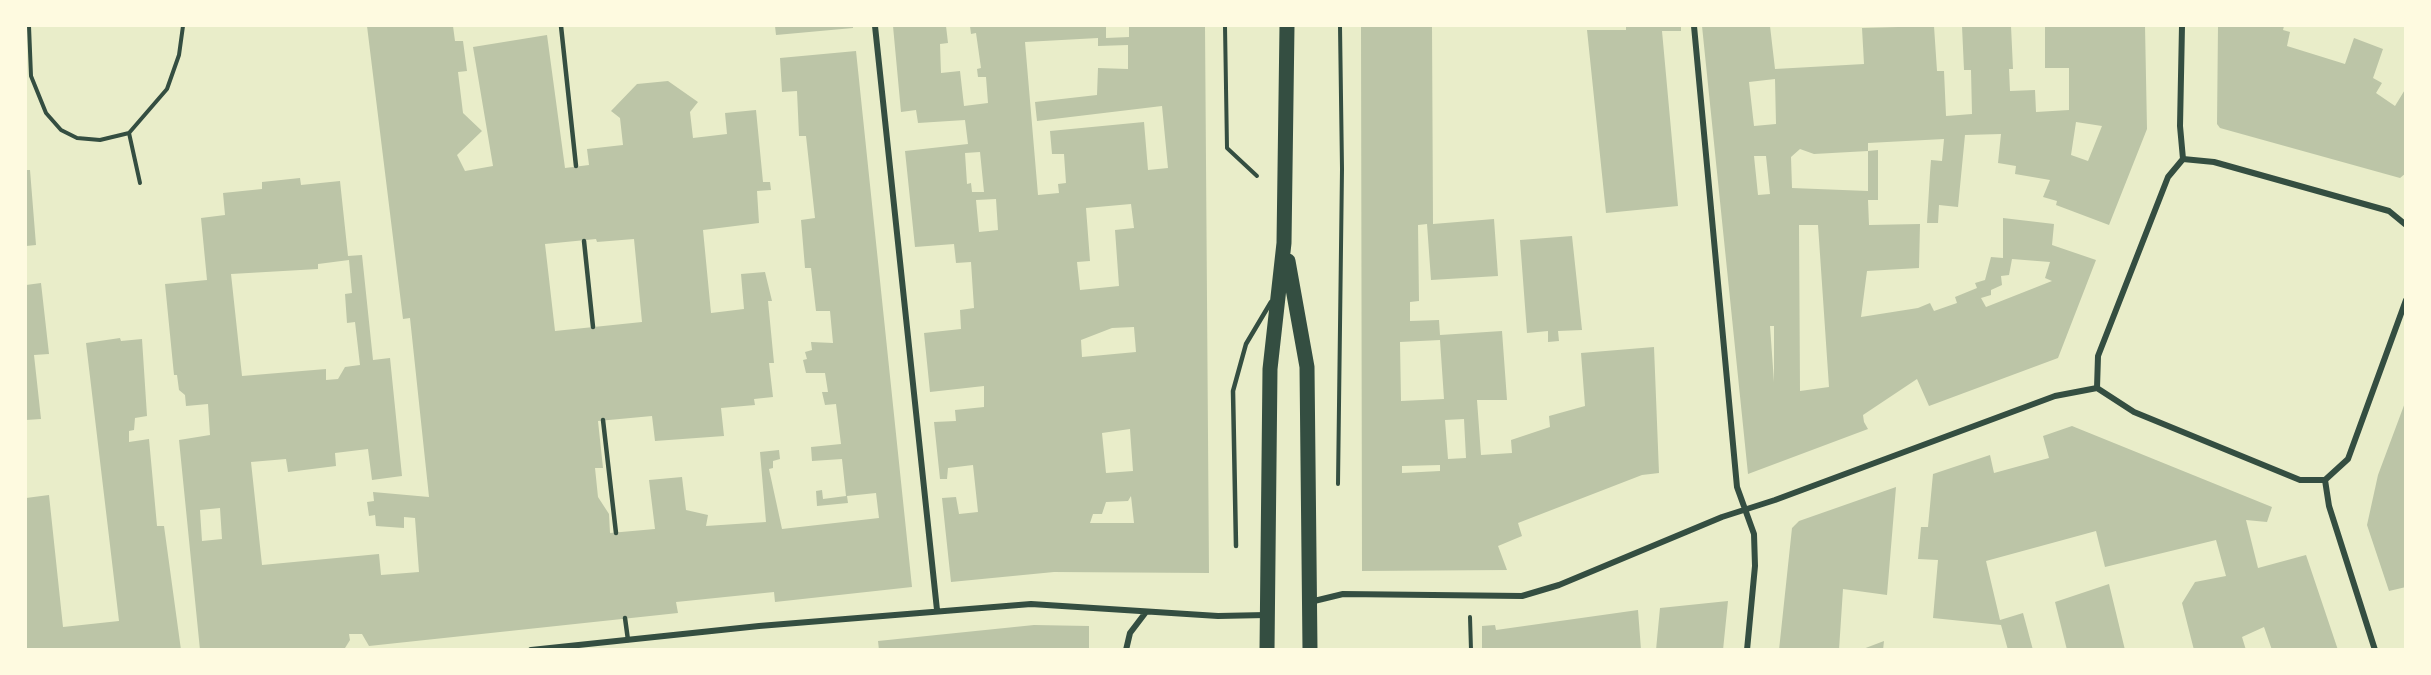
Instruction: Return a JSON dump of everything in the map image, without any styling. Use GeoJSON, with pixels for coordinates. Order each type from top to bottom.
{"type":"FeatureCollection","features":[{"type":"Feature","properties":{"kind":"main road"},"geometry":{"type":"LineString","coordinates":[[1267,650],[1270,369],[1284,243],[1287,26]]}},
{"type":"Feature","properties":{"kind":"main road"},"geometry":{"type":"LineString","coordinates":[[1284,243],[1307,367],[1310,650]]}},
{"type":"Feature","properties":{"kind":"street"},"geometry":{"type":"LineString","coordinates":[[875,26],[936,610]]}},
{"type":"Feature","properties":{"kind":"street"},"geometry":{"type":"LineString","coordinates":[[1694,26],[1737,487],[1754,534],[1755,566],[1747,650]]}},
{"type":"Feature","properties":{"kind":"street"},"geometry":{"type":"LineString","coordinates":[[2097,388],[2098,356],[2168,177],[2183,159],[2180,126],[2182,26]]}},
{"type":"Feature","properties":{"kind":"street"},"geometry":{"type":"LineString","coordinates":[[2183,159],[2214,162],[2389,211],[2406,225]]}},
{"type":"Feature","properties":{"kind":"street"},"geometry":{"type":"LineString","coordinates":[[1310,602],[1344,594],[1522,596],[1559,585],[1745,510],[2055,396],[2097,388],[2134,412],[2300,480],[2325,480],[2348,459],[2406,300]]}},
{"type":"Feature","properties":{"kind":"street"},"geometry":{"type":"LineString","coordinates":[[2325,480],[2330,506],[2375,650]]}},
{"type":"Feature","properties":{"kind":"street"},"geometry":{"type":"LineString","coordinates":[[531,650],[936,610],[1031,604],[1146,612],[1268,615]]}},
{"type":"Feature","properties":{"kind":"street"},"geometry":{"type":"LineString","coordinates":[[1126,650],[1130,633],[1146,612]]}},
{"type":"Feature","properties":{"kind":"lane"},"geometry":{"type":"LineString","coordinates":[[561,26],[576,166]]}},
{"type":"Feature","properties":{"kind":"lane"},"geometry":{"type":"LineString","coordinates":[[584,241],[593,327]]}},
{"type":"Feature","properties":{"kind":"lane"},"geometry":{"type":"LineString","coordinates":[[1236,546],[1233,391],[1246,344],[1279,290]]}},
{"type":"Feature","properties":{"kind":"lane"},"geometry":{"type":"LineString","coordinates":[[603,420],[615,533]]}},
{"type":"Feature","properties":{"kind":"lane"},"geometry":{"type":"LineString","coordinates":[[625,618],[627,640]]}},
{"type":"Feature","properties":{"kind":"path"},"geometry":{"type":"LineString","coordinates":[[29,26],[31,76],[46,113],[61,130],[77,138],[100,140],[129,133],[167,89],[179,55],[183,26]]}},
{"type":"Feature","properties":{"kind":"path"},"geometry":{"type":"LineString","coordinates":[[1226,26],[1227,148],[1285,201]]}},
{"type":"Feature","properties":{"kind":"path"},"geometry":{"type":"LineString","coordinates":[[1338,486],[1342,169],[1340,26]]}},
{"type":"Feature","properties":{"kind":"path"},"geometry":{"type":"LineString","coordinates":[[129,133],[140,183]]}},
{"type":"Feature","properties":{"kind":"path"},"geometry":{"type":"LineString","coordinates":[[1470,626],[1471,650]]}},
{"type":"Feature","properties":{"kind":"building"},"geometry":{"type":"Polygon","coordinates":[[[367,26],[453,26],[455,41],[463,41],[467,71],[458,72],[463,113],[482,131],[457,155],[465,171],[493,166],[473,47],[547,35],[565,168],[589,165],[587,149],[623,145],[620,118],[611,111],[637,84],[668,81],[698,102],[690,112],[693,138],[727,134],[725,113],[756,110],[763,182],[770,182],[771,190],[757,191],[759,223],[703,230],[711,313],[744,309],[741,274],[765,272],[772,301],[768,301],[774,363],[769,363],[773,397],[754,399],[755,405],[721,408],[724,436],[655,441],[652,416],[598,421],[603,468],[595,468],[598,497],[609,514],[610,533],[655,529],[649,480],[682,477],[686,510],[708,515],[706,526],[766,522],[760,452],[779,450],[780,459],[773,461],[773,468],[769,469],[782,529],[879,518],[876,493],[847,496],[848,503],[817,506],[816,491],[822,490],[823,499],[846,496],[842,459],[812,461],[811,447],[841,444],[836,404],[825,405],[822,392],[828,392],[825,373],[806,373],[803,360],[807,359],[805,352],[812,350],[811,342],[833,343],[830,311],[816,311],[811,268],[805,268],[801,220],[815,218],[806,136],[799,136],[797,91],[782,92],[780,58],[856,51],[912,587],[775,602],[774,592],[676,602],[678,613],[369,646],[362,634],[349,634],[350,640],[345,648],[325,650],[200,650],[179,440],[210,435],[208,404],[186,406],[185,395],[179,390],[177,375],[174,375],[165,284],[207,280],[201,218],[225,215],[223,193],[262,189],[262,182],[300,178],[301,185],[340,181],[348,256],[362,255],[373,360],[390,358],[402,476],[372,480],[368,449],[335,453],[336,466],[288,472],[286,459],[251,462],[262,565],[379,554],[381,575],[419,572],[415,518],[404,517],[404,528],[376,526],[375,515],[369,516],[367,502],[374,501],[373,492],[429,497],[410,318],[403,319],[367,26]],[[596,239],[545,244],[555,331],[642,322],[634,239],[597,242],[596,239]],[[349,260],[318,264],[318,269],[231,274],[242,376],[326,369],[326,380],[338,379],[345,367],[360,365],[355,322],[347,323],[345,294],[352,293],[349,260]],[[220,508],[200,510],[202,541],[222,539],[220,508]]]}},
{"type":"Feature","properties":{"kind":"building"},"geometry":{"type":"Polygon","coordinates":[[[775,26],[853,26],[853,28],[776,35],[775,26]]]}},
{"type":"Feature","properties":{"kind":"building"},"geometry":{"type":"Polygon","coordinates":[[[893,26],[946,26],[948,43],[940,44],[941,73],[960,71],[964,106],[988,103],[986,77],[978,77],[977,69],[981,68],[976,33],[971,34],[970,26],[1106,26],[1106,38],[1129,37],[1129,26],[1205,26],[1209,573],[1054,572],[951,582],[942,498],[956,497],[959,514],[978,512],[973,465],[948,468],[947,479],[940,479],[934,422],[956,421],[955,410],[984,407],[984,386],[930,392],[924,333],[961,329],[960,310],[974,308],[971,262],[956,263],[954,244],[915,247],[905,151],[968,144],[965,120],[918,123],[916,110],[901,112],[893,26]],[[1098,38],[1025,42],[1038,195],[1059,193],[1058,184],[1066,183],[1064,154],[1052,154],[1050,131],[1144,122],[1148,170],[1168,168],[1162,106],[1037,121],[1035,102],[1097,95],[1098,68],[1128,69],[1128,45],[1098,46],[1098,38]],[[980,152],[965,153],[967,184],[971,183],[972,192],[984,192],[980,152]],[[996,199],[976,200],[979,232],[998,230],[996,199]],[[1131,204],[1086,208],[1090,261],[1077,262],[1080,290],[1119,286],[1115,230],[1134,228],[1131,204]],[[1134,327],[1112,328],[1081,340],[1082,357],[1136,352],[1134,327]],[[1130,429],[1102,433],[1106,473],[1133,471],[1130,429]],[[1131,496],[1128,501],[1106,502],[1102,514],[1093,514],[1090,523],[1134,523],[1131,496]]]}},
{"type":"Feature","properties":{"kind":"building"},"geometry":{"type":"Polygon","coordinates":[[[1361,26],[1432,26],[1433,224],[1494,219],[1498,276],[1431,280],[1427,224],[1418,225],[1419,301],[1410,302],[1410,321],[1439,320],[1440,335],[1502,331],[1507,400],[1477,400],[1481,455],[1512,453],[1511,440],[1550,427],[1549,416],[1585,406],[1581,353],[1654,347],[1659,473],[1642,475],[1518,523],[1522,536],[1498,546],[1507,570],[1362,571],[1361,26]],[[1440,340],[1400,342],[1401,401],[1444,399],[1440,340]],[[1464,419],[1445,420],[1448,459],[1466,458],[1464,419]],[[1440,465],[1402,466],[1402,473],[1440,471],[1440,465]]]}},
{"type":"Feature","properties":{"kind":"building"},"geometry":{"type":"Polygon","coordinates":[[[1626,26],[1681,26],[1681,31],[1662,31],[1678,206],[1606,213],[1587,30],[1626,30],[1626,26]]]}},
{"type":"Feature","properties":{"kind":"building"},"geometry":{"type":"Polygon","coordinates":[[[1702,26],[1770,26],[1775,69],[1864,64],[1862,28],[1934,26],[1937,71],[1944,71],[1946,116],[1972,114],[1971,70],[1964,70],[1962,26],[2011,26],[2013,69],[2009,69],[2010,91],[2035,90],[2036,112],[2069,110],[2069,68],[2045,68],[2045,26],[2145,26],[2147,129],[2109,225],[2056,205],[2057,201],[2043,197],[2050,180],[2015,174],[2016,166],[1998,163],[2001,134],[1965,135],[1958,207],[1939,205],[1938,223],[1927,223],[1931,160],[1942,161],[1944,139],[1868,143],[1868,151],[1878,150],[1878,200],[1868,200],[1869,225],[1920,224],[1919,268],[1867,271],[1861,317],[1918,308],[1930,303],[1934,311],[1957,303],[1955,297],[1977,288],[1975,283],[1985,280],[1991,257],[2003,258],[2003,218],[2054,224],[2052,245],[2096,260],[2058,358],[1929,406],[1917,379],[1863,415],[1868,429],[1748,474],[1702,26]],[[1775,79],[1749,82],[1754,126],[1776,124],[1775,79]],[[2076,122],[2071,155],[2088,161],[2102,126],[2076,122]],[[1800,149],[1791,157],[1792,188],[1868,191],[1868,151],[1814,154],[1800,149]],[[1754,156],[1758,195],[1770,194],[1766,156],[1754,156]],[[1799,225],[1800,391],[1829,387],[1818,225],[1799,225]],[[2012,259],[2009,275],[2001,276],[2002,285],[1991,290],[1991,295],[1981,298],[1986,307],[2052,281],[2045,278],[2050,262],[2012,259]],[[1770,326],[1774,382],[1774,326],[1770,326]]]}},
{"type":"Feature","properties":{"kind":"building"},"geometry":{"type":"Polygon","coordinates":[[[2218,26],[2284,26],[2283,30],[2290,32],[2287,46],[2345,64],[2354,38],[2383,49],[2373,78],[2382,83],[2376,93],[2395,106],[2406,88],[2406,173],[2400,178],[2220,128],[2217,124],[2218,26]]]}},
{"type":"Feature","properties":{"kind":"building"},"geometry":{"type":"Polygon","coordinates":[[[26,170],[30,170],[36,245],[26,246],[26,170]]]}},
{"type":"Feature","properties":{"kind":"building"},"geometry":{"type":"Polygon","coordinates":[[[1572,236],[1582,330],[1558,331],[1559,341],[1548,342],[1548,331],[1527,333],[1520,240],[1572,236]]]}},
{"type":"Feature","properties":{"kind":"building"},"geometry":{"type":"Polygon","coordinates":[[[41,283],[49,354],[34,355],[41,419],[26,420],[26,285],[41,283]]]}},
{"type":"Feature","properties":{"kind":"building"},"geometry":{"type":"Polygon","coordinates":[[[120,338],[121,341],[142,339],[147,416],[135,418],[134,430],[129,431],[129,442],[149,439],[157,526],[164,526],[181,650],[26,650],[26,498],[49,495],[63,627],[119,621],[86,343],[120,338]]]}},
{"type":"Feature","properties":{"kind":"building"},"geometry":{"type":"Polygon","coordinates":[[[2406,400],[2406,587],[2389,591],[2367,525],[2378,475],[2406,400]]]}},
{"type":"Feature","properties":{"kind":"building"},"geometry":{"type":"Polygon","coordinates":[[[2072,426],[2272,507],[2267,522],[2246,520],[2258,568],[2306,555],[2338,650],[2272,650],[2264,627],[2242,637],[2246,650],[2194,650],[2182,603],[2195,582],[2226,576],[2216,540],[2105,567],[2096,531],[1986,561],[2000,620],[2023,613],[2033,650],[2008,650],[2001,625],[1933,618],[1938,560],[1918,559],[1921,527],[1928,527],[1933,474],[1990,455],[1994,473],[2049,458],[2043,436],[2072,426]]]}},
{"type":"Feature","properties":{"kind":"building"},"geometry":{"type":"Polygon","coordinates":[[[1896,487],[1887,595],[1843,589],[1839,650],[1779,650],[1792,528],[1799,521],[1896,487]]]}},
{"type":"Feature","properties":{"kind":"building"},"geometry":{"type":"Polygon","coordinates":[[[2109,584],[2125,650],[2067,650],[2055,602],[2109,584]]]}},
{"type":"Feature","properties":{"kind":"building"},"geometry":{"type":"Polygon","coordinates":[[[1728,601],[1723,650],[1656,650],[1660,608],[1728,601]]]}},
{"type":"Feature","properties":{"kind":"building"},"geometry":{"type":"Polygon","coordinates":[[[1638,610],[1641,650],[1482,650],[1482,626],[1495,625],[1496,630],[1638,610]]]}},
{"type":"Feature","properties":{"kind":"building"},"geometry":{"type":"Polygon","coordinates":[[[1034,625],[1089,626],[1089,650],[879,650],[878,641],[1034,625]]]}},
{"type":"Feature","properties":{"kind":"building"},"geometry":{"type":"Polygon","coordinates":[[[1884,641],[1883,650],[1863,650],[1863,649],[1884,641]]]}}]}
